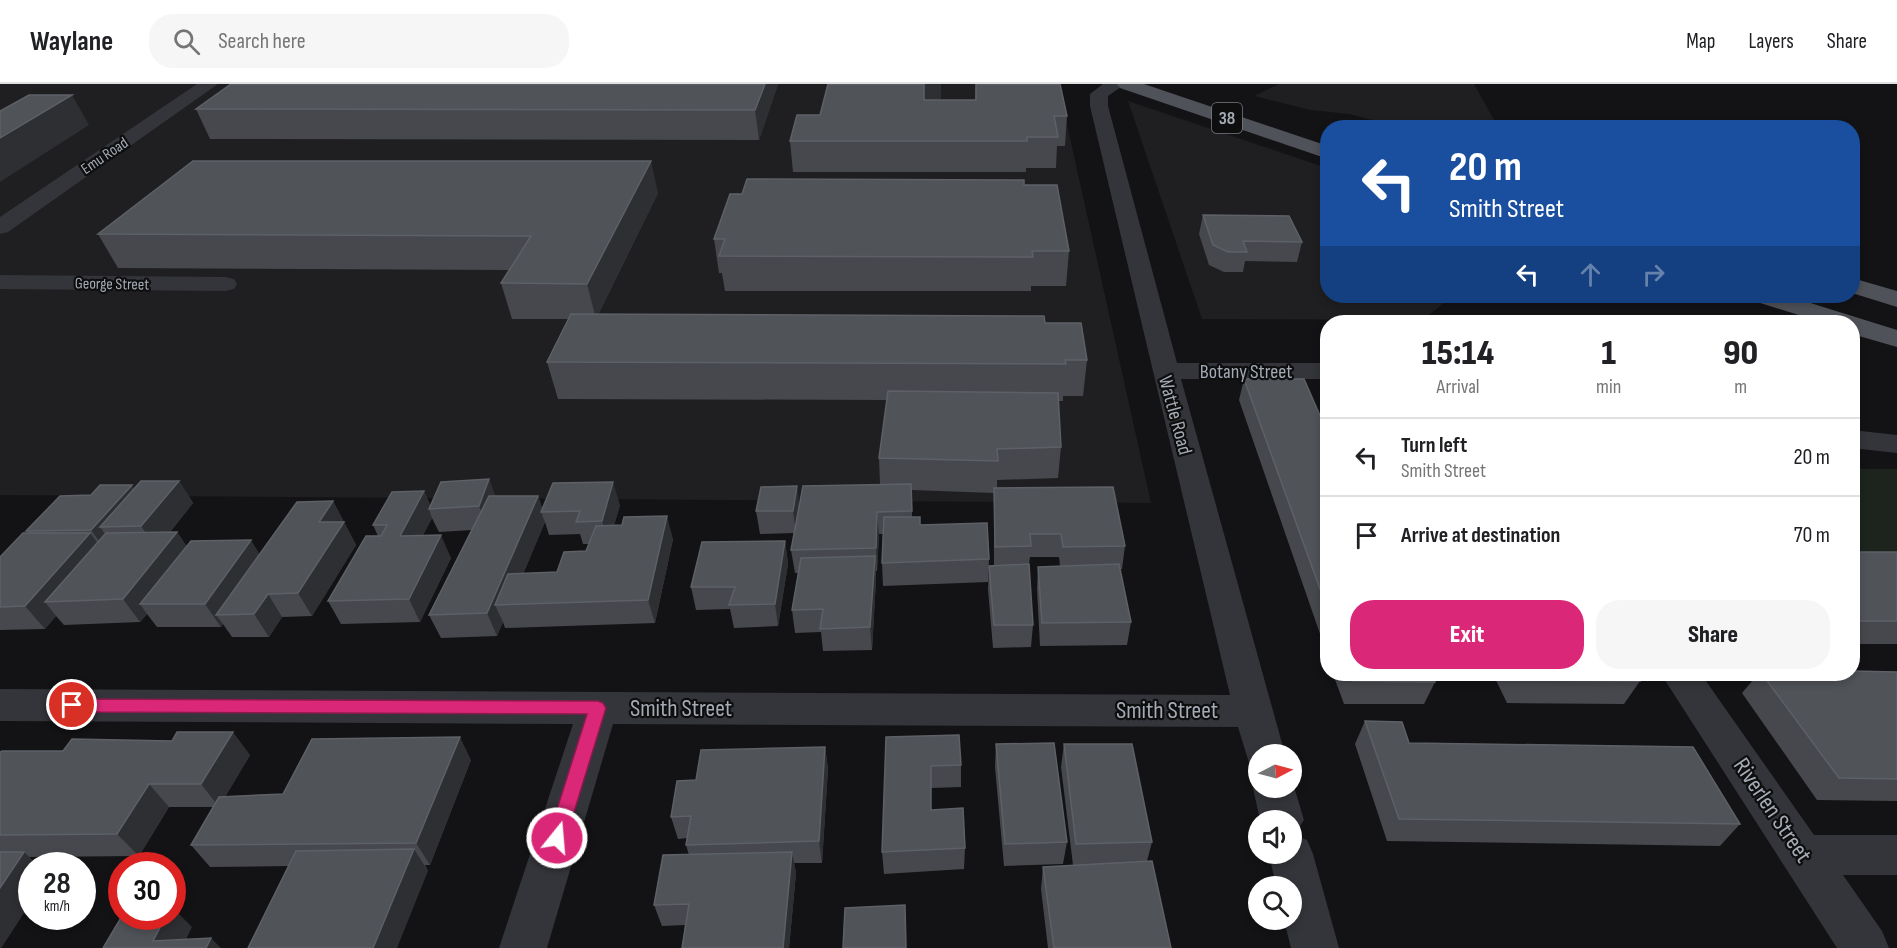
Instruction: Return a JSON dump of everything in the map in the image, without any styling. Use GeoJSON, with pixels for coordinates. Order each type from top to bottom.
{"type":"FeatureCollection","features":[{"type":"Feature","properties":{"kind":"main road","name":"38"},"geometry":{"type":"LineString","coordinates":[[1126,84],[1320,150]]}},
{"type":"Feature","properties":{"kind":"main road","name":"38"},"geometry":{"type":"LineString","coordinates":[[1144,84],[1283,117]]}},
{"type":"Feature","properties":{"kind":"main road"},"geometry":{"type":"LineString","coordinates":[[1860,287],[1897,299]]}},
{"type":"Feature","properties":{"kind":"main road"},"geometry":{"type":"LineString","coordinates":[[1785,303],[1824,315]]}},
{"type":"Feature","properties":{"kind":"main road"},"geometry":{"type":"LineString","coordinates":[[1860,327],[1897,339]]}},
{"type":"Feature","properties":{"kind":"street","name":"Emu Road"},"geometry":{"type":"LineString","coordinates":[[0,227],[209,84]]}},
{"type":"Feature","properties":{"kind":"street","name":"Wattle Road"},"geometry":{"type":"LineString","coordinates":[[1116,84],[1102,91],[1098,101],[1165,371],[1262,744]]}},
{"type":"Feature","properties":{"kind":"street","name":"George Street"},"geometry":{"type":"LineString","coordinates":[[0,282],[225,284]]}},
{"type":"Feature","properties":{"kind":"street","name":"Botany Street"},"geometry":{"type":"LineString","coordinates":[[1165,371],[1320,371]]}},
{"type":"Feature","properties":{"kind":"street"},"geometry":{"type":"LineString","coordinates":[[1860,440],[1897,444]]}},
{"type":"Feature","properties":{"kind":"street","name":"Riverlen Street"},"geometry":{"type":"LineString","coordinates":[[1685,681],[1865,948]]}},
{"type":"Feature","properties":{"kind":"street","name":"Smith Street"},"geometry":{"type":"LineString","coordinates":[[0,705],[1254,711]]}},
{"type":"Feature","properties":{"kind":"street"},"geometry":{"type":"LineString","coordinates":[[523,948],[598,708]]}},
{"type":"Feature","properties":{"kind":"street"},"geometry":{"type":"LineString","coordinates":[[1802,855],[1897,855]]}},
{"type":"Feature","properties":{"kind":"street"},"geometry":{"type":"LineString","coordinates":[[1294,864],[1315,948]]}},
{"type":"Feature","properties":{"kind":"shaded area"},"geometry":{"type":"Polygon","coordinates":[[[0,84],[1058,84],[1151,503],[0,495],[0,84]]]}},
{"type":"Feature","properties":{"kind":"shaded area"},"geometry":{"type":"Polygon","coordinates":[[[1279,84],[1474,84],[1494,120],[1373,120],[1349,114],[1310,110],[1254,96],[1279,84]]]}},
{"type":"Feature","properties":{"kind":"shaded area"},"geometry":{"type":"Polygon","coordinates":[[[1128,101],[1320,166],[1320,303],[1444,303],[1429,315],[1320,315],[1320,320],[1202,319],[1128,101]]]}},
{"type":"Feature","properties":{"kind":"shaded area"},"geometry":{"type":"Polygon","coordinates":[[[1860,468],[1897,469],[1897,554],[1860,553],[1860,468]]]}},
{"type":"Feature","properties":{"kind":"building"},"geometry":{"type":"Polygon","coordinates":[[[231,84],[765,84],[755,110],[196,109],[231,84]]]}},
{"type":"Feature","properties":{"kind":"building"},"geometry":{"type":"Polygon","coordinates":[[[828,84],[924,84],[924,100],[976,100],[976,84],[1060,84],[1067,116],[1054,116],[1058,137],[1027,137],[1027,141],[790,141],[797,115],[820,115],[828,84]]]}},
{"type":"Feature","properties":{"kind":"building"},"geometry":{"type":"Polygon","coordinates":[[[29,95],[72,95],[0,138],[0,111],[29,95]]]}},
{"type":"Feature","properties":{"kind":"building"},"geometry":{"type":"Polygon","coordinates":[[[193,161],[651,161],[587,284],[501,283],[531,236],[98,234],[193,161]]]}},
{"type":"Feature","properties":{"kind":"building"},"geometry":{"type":"Polygon","coordinates":[[[747,179],[1024,180],[1024,185],[1057,185],[1069,251],[1032,251],[1033,257],[719,256],[725,239],[714,239],[730,194],[742,194],[747,179]]]}},
{"type":"Feature","properties":{"kind":"building"},"geometry":{"type":"Polygon","coordinates":[[[1203,215],[1289,216],[1302,242],[1243,241],[1247,252],[1228,252],[1213,245],[1203,215]]]}},
{"type":"Feature","properties":{"kind":"building"},"geometry":{"type":"Polygon","coordinates":[[[571,314],[1044,316],[1045,323],[1081,323],[1087,360],[1065,360],[1066,364],[547,362],[571,314]]]}},
{"type":"Feature","properties":{"kind":"building"},"geometry":{"type":"Polygon","coordinates":[[[1244,379],[1304,379],[1320,416],[1320,589],[1244,379]]]}},
{"type":"Feature","properties":{"kind":"building"},"geometry":{"type":"Polygon","coordinates":[[[888,391],[1058,393],[1061,447],[997,449],[998,461],[879,458],[888,391]]]}},
{"type":"Feature","properties":{"kind":"building"},"geometry":{"type":"Polygon","coordinates":[[[489,479],[479,506],[429,509],[441,482],[489,479]]]}},
{"type":"Feature","properties":{"kind":"building"},"geometry":{"type":"Polygon","coordinates":[[[141,481],[179,481],[141,526],[100,527],[141,481]]]}},
{"type":"Feature","properties":{"kind":"building"},"geometry":{"type":"Polygon","coordinates":[[[613,482],[602,521],[576,522],[580,511],[541,512],[553,483],[613,482]]]}},
{"type":"Feature","properties":{"kind":"building"},"geometry":{"type":"Polygon","coordinates":[[[911,484],[912,511],[877,512],[876,548],[791,550],[803,486],[911,484]]]}},
{"type":"Feature","properties":{"kind":"building"},"geometry":{"type":"Polygon","coordinates":[[[100,485],[132,485],[91,530],[26,531],[60,496],[91,495],[100,485]]]}},
{"type":"Feature","properties":{"kind":"building"},"geometry":{"type":"Polygon","coordinates":[[[797,486],[793,511],[756,511],[761,487],[797,486]]]}},
{"type":"Feature","properties":{"kind":"building"},"geometry":{"type":"Polygon","coordinates":[[[1113,487],[1125,546],[1063,547],[1061,534],[1030,534],[1031,546],[995,547],[994,488],[1113,487]]]}},
{"type":"Feature","properties":{"kind":"building"},"geometry":{"type":"Polygon","coordinates":[[[424,491],[400,536],[441,535],[409,599],[328,601],[366,536],[381,536],[387,525],[373,525],[392,492],[424,491]]]}},
{"type":"Feature","properties":{"kind":"building"},"geometry":{"type":"Polygon","coordinates":[[[489,496],[538,496],[487,613],[429,615],[489,496]]]}},
{"type":"Feature","properties":{"kind":"building"},"geometry":{"type":"Polygon","coordinates":[[[333,501],[319,522],[344,522],[298,593],[268,594],[254,614],[216,615],[297,502],[333,501]]]}},
{"type":"Feature","properties":{"kind":"building"},"geometry":{"type":"Polygon","coordinates":[[[667,516],[648,600],[495,605],[508,574],[557,572],[564,552],[586,551],[596,526],[622,525],[624,517],[667,516]]]}},
{"type":"Feature","properties":{"kind":"building"},"geometry":{"type":"Polygon","coordinates":[[[884,517],[920,517],[920,525],[987,523],[989,559],[882,563],[884,517]]]}},
{"type":"Feature","properties":{"kind":"building"},"geometry":{"type":"Polygon","coordinates":[[[177,532],[123,599],[45,602],[106,533],[177,532]]]}},
{"type":"Feature","properties":{"kind":"building"},"geometry":{"type":"Polygon","coordinates":[[[23,533],[90,533],[25,606],[0,607],[0,557],[23,533]]]}},
{"type":"Feature","properties":{"kind":"building"},"geometry":{"type":"Polygon","coordinates":[[[251,540],[205,604],[140,604],[191,541],[251,540]]]}},
{"type":"Feature","properties":{"kind":"building"},"geometry":{"type":"Polygon","coordinates":[[[785,541],[775,604],[729,605],[735,587],[691,587],[702,542],[785,541]]]}},
{"type":"Feature","properties":{"kind":"building"},"geometry":{"type":"Polygon","coordinates":[[[1860,552],[1897,552],[1897,621],[1860,621],[1860,552]]]}},
{"type":"Feature","properties":{"kind":"building"},"geometry":{"type":"Polygon","coordinates":[[[875,556],[870,627],[820,629],[823,609],[792,610],[801,558],[875,556]]]}},
{"type":"Feature","properties":{"kind":"building"},"geometry":{"type":"Polygon","coordinates":[[[1029,564],[1033,625],[994,625],[989,566],[1029,564]]]}},
{"type":"Feature","properties":{"kind":"building"},"geometry":{"type":"Polygon","coordinates":[[[1119,564],[1131,622],[1042,623],[1038,567],[1119,564]]]}},
{"type":"Feature","properties":{"kind":"building"},"geometry":{"type":"Polygon","coordinates":[[[1860,671],[1897,672],[1897,779],[1839,778],[1767,681],[1860,681],[1860,671]]]}},
{"type":"Feature","properties":{"kind":"building"},"geometry":{"type":"Polygon","coordinates":[[[1353,681],[1434,681],[1435,682],[1353,681]]]}},
{"type":"Feature","properties":{"kind":"building"},"geometry":{"type":"Polygon","coordinates":[[[1365,721],[1402,722],[1409,743],[1693,747],[1740,824],[1399,819],[1365,721]]]}},
{"type":"Feature","properties":{"kind":"building"},"geometry":{"type":"Polygon","coordinates":[[[177,732],[233,732],[201,784],[149,784],[117,834],[0,835],[0,752],[63,751],[72,739],[172,741],[177,732]]]}},
{"type":"Feature","properties":{"kind":"building"},"geometry":{"type":"Polygon","coordinates":[[[959,735],[961,765],[931,766],[931,810],[963,808],[965,848],[882,852],[886,737],[959,735]]]}},
{"type":"Feature","properties":{"kind":"building"},"geometry":{"type":"Polygon","coordinates":[[[460,737],[416,843],[191,845],[219,797],[283,794],[312,739],[460,737]]]}},
{"type":"Feature","properties":{"kind":"building"},"geometry":{"type":"Polygon","coordinates":[[[1054,743],[1067,842],[1005,844],[996,744],[1054,743]]]}},
{"type":"Feature","properties":{"kind":"building"},"geometry":{"type":"Polygon","coordinates":[[[1064,744],[1132,744],[1152,842],[1076,844],[1064,744]]]}},
{"type":"Feature","properties":{"kind":"building"},"geometry":{"type":"Polygon","coordinates":[[[825,747],[819,841],[686,845],[691,816],[671,817],[677,781],[696,780],[701,750],[825,747]]]}},
{"type":"Feature","properties":{"kind":"building"},"geometry":{"type":"Polygon","coordinates":[[[414,849],[373,948],[248,948],[296,851],[414,849]]]}},
{"type":"Feature","properties":{"kind":"building"},"geometry":{"type":"Polygon","coordinates":[[[0,852],[18,852],[18,861],[0,888],[0,852]]]}},
{"type":"Feature","properties":{"kind":"building"},"geometry":{"type":"Polygon","coordinates":[[[792,852],[783,948],[682,948],[689,904],[654,905],[663,855],[792,852]]]}},
{"type":"Feature","properties":{"kind":"building"},"geometry":{"type":"Polygon","coordinates":[[[1152,861],[1171,948],[1054,948],[1043,867],[1152,861]]]}},
{"type":"Feature","properties":{"kind":"building"},"geometry":{"type":"Polygon","coordinates":[[[905,905],[906,948],[843,948],[845,908],[905,905]]]}},
{"type":"Feature","properties":{"kind":"building"},"geometry":{"type":"Polygon","coordinates":[[[114,930],[159,930],[153,941],[211,938],[206,948],[103,948],[114,930]]]}},
{"type":"Feature","properties":{"kind":"route"},"geometry":{"type":"LineString","coordinates":[[72,705],[598,708],[557,838]]}}]}
